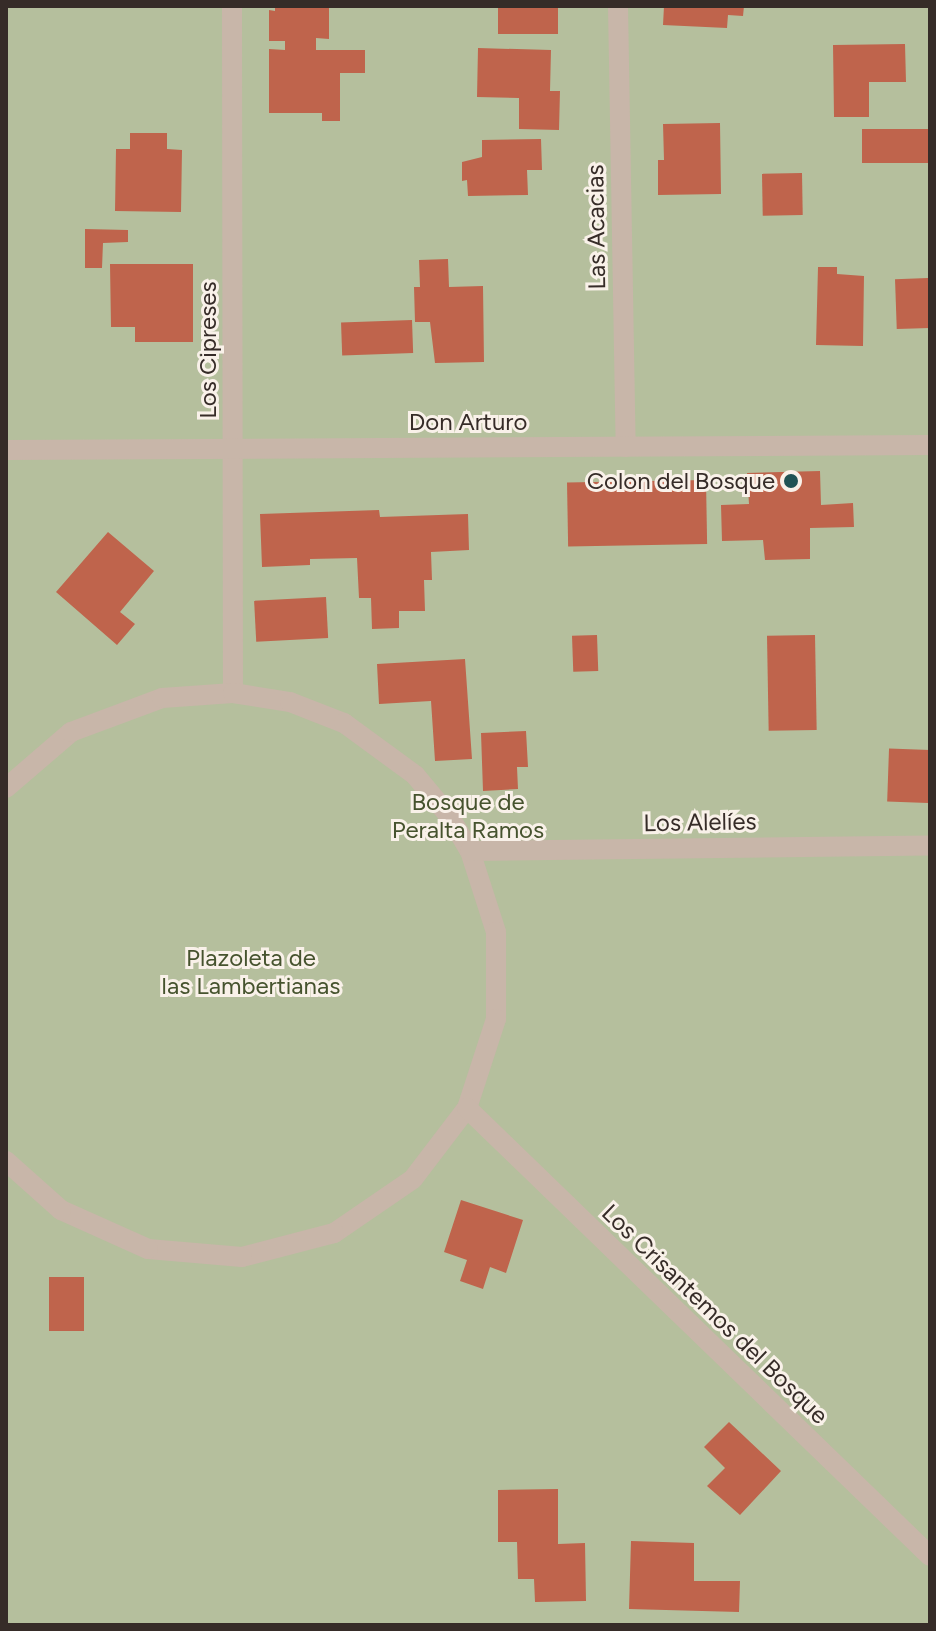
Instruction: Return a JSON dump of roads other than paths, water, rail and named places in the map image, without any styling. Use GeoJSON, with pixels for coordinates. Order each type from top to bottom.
{"type":"FeatureCollection","features":[{"type":"Feature","properties":{"kind":"street","name":"Los Cipreses"},"geometry":{"type":"LineString","coordinates":[[232,6],[233,693]]}},
{"type":"Feature","properties":{"kind":"street","name":"Las Acacias"},"geometry":{"type":"LineString","coordinates":[[618,6],[626,447]]}},
{"type":"Feature","properties":{"kind":"street","name":"Don Arturo"},"geometry":{"type":"LineString","coordinates":[[6,450],[930,445]]}},
{"type":"Feature","properties":{"kind":"street"},"geometry":{"type":"LineString","coordinates":[[6,788],[71,732],[162,698],[233,693],[290,702],[344,723],[415,775],[450,817],[470,851],[496,932],[496,1019],[467,1108],[413,1179],[334,1233],[242,1257],[148,1249],[61,1210],[6,1161]]}},
{"type":"Feature","properties":{"kind":"street","name":"Los Alelíes"},"geometry":{"type":"LineString","coordinates":[[470,851],[930,845]]}},
{"type":"Feature","properties":{"kind":"street","name":"Los Crisantemos del Bosque"},"geometry":{"type":"LineString","coordinates":[[467,1108],[930,1556]]}},
{"type":"Feature","properties":{"kind":"place","name":"Colon del Bosque"},"geometry":{"type":"Point","coordinates":[791,481]}},
{"type":"Feature","properties":{"kind":"park label","name":"Bosque de Peralta Ramos"},"geometry":{"type":"Point","coordinates":[468,816]}},
{"type":"Feature","properties":{"kind":"park label","name":"Plazoleta de las Lambertianas"},"geometry":{"type":"Point","coordinates":[251,972]}}]}
